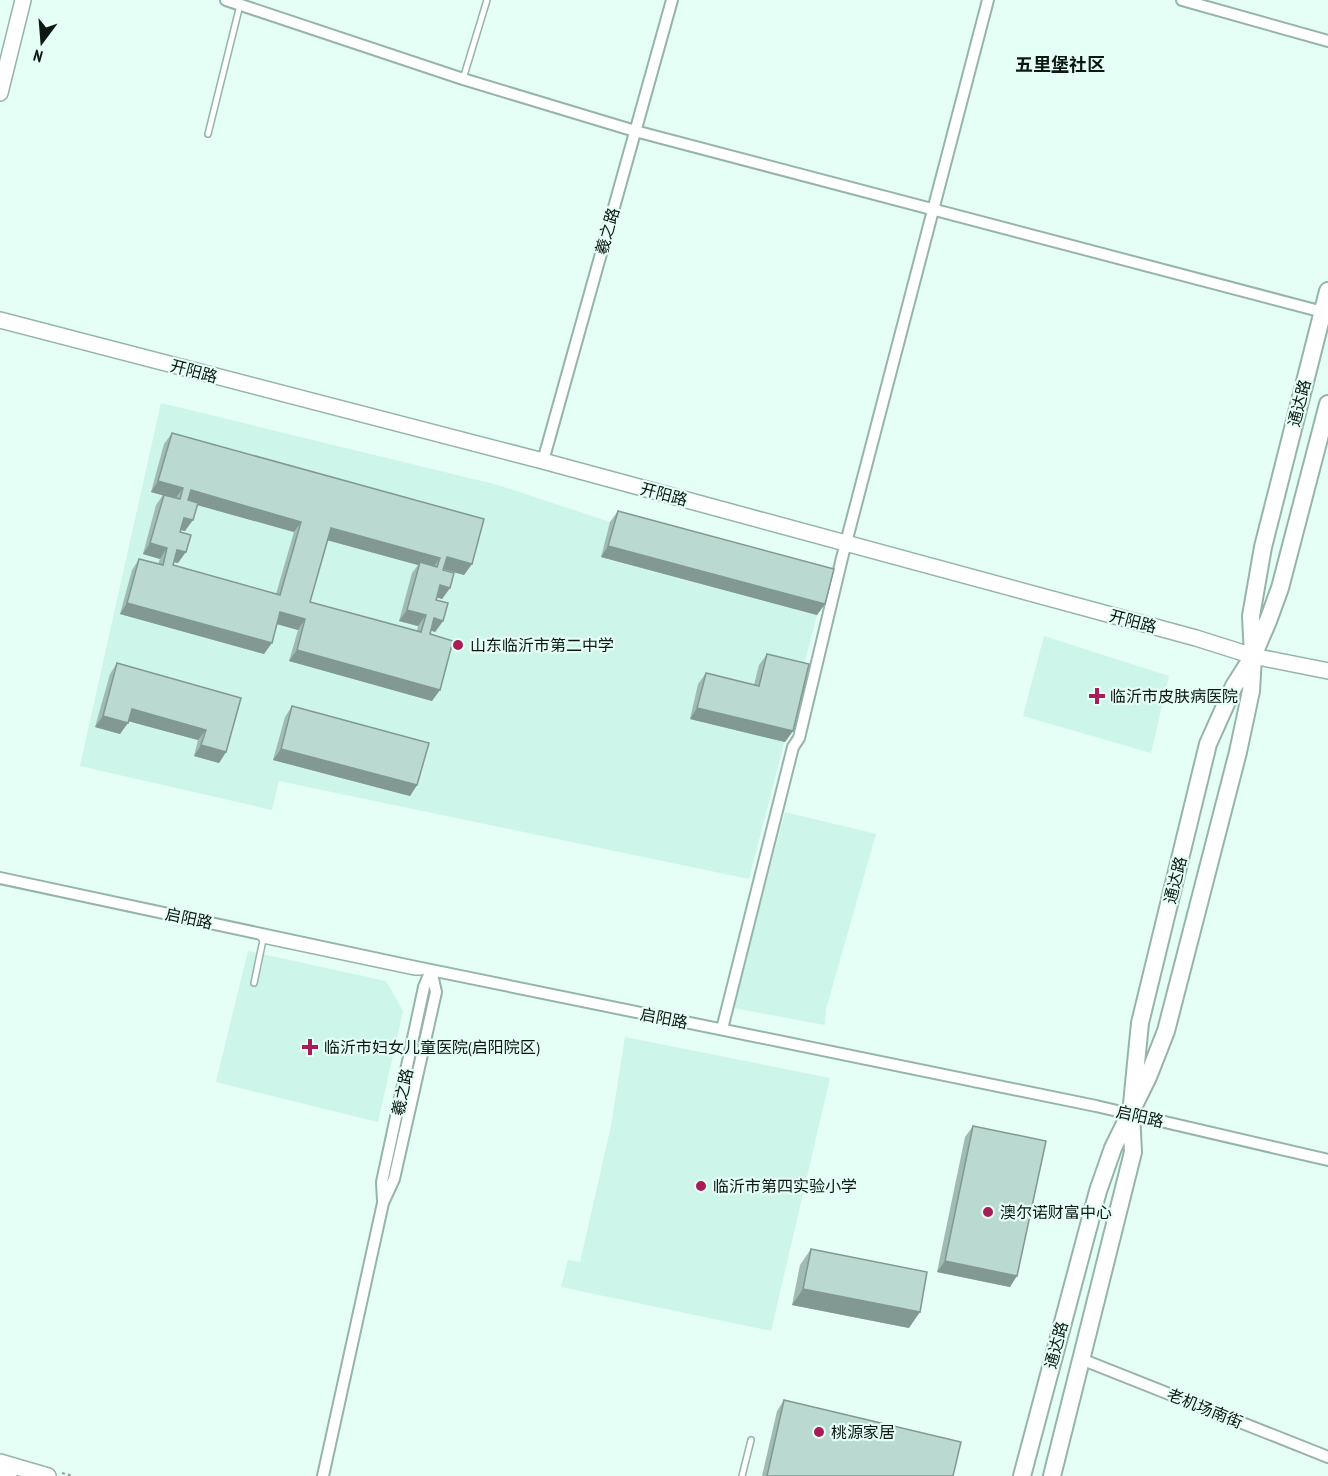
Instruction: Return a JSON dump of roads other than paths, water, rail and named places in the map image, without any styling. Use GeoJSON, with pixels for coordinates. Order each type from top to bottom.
{"type":"FeatureCollection","features":[{"type":"Feature","properties":{"kind":"main road","name":"通达路"},"geometry":{"type":"LineString","coordinates":[[1022,1476],[1098,1191],[1113,1148],[1149,1077],[1166,1031],[1238,753],[1251,690],[1253,656],[1251,616],[1263,547],[1328,291]]}},
{"type":"Feature","properties":{"kind":"main road","name":"通达路"},"geometry":{"type":"LineString","coordinates":[[1052,1476],[1133,1152],[1131,1114],[1140,1023],[1208,744],[1234,686],[1253,656],[1280,588],[1328,404]]}},
{"type":"Feature","properties":{"kind":"street"},"geometry":{"type":"LineString","coordinates":[[0,93],[23,0]]}},
{"type":"Feature","properties":{"kind":"street"},"geometry":{"type":"LineString","coordinates":[[226,0],[463,79],[635,131],[1323,312]]}},
{"type":"Feature","properties":{"kind":"street","name":"羲之路"},"geometry":{"type":"LineString","coordinates":[[543,461],[672,0]]}},
{"type":"Feature","properties":{"kind":"street"},"geometry":{"type":"LineString","coordinates":[[722,1029],[793,747],[799,738],[846,543],[988,0]]}},
{"type":"Feature","properties":{"kind":"street"},"geometry":{"type":"LineString","coordinates":[[1182,0],[1328,41]]}},
{"type":"Feature","properties":{"kind":"street","name":"开阳路"},"geometry":{"type":"LineString","coordinates":[[0,320],[543,461],[1196,638],[1253,656],[1328,671]]}},
{"type":"Feature","properties":{"kind":"street","name":"启阳路"},"geometry":{"type":"LineString","coordinates":[[0,878],[258,936],[1131,1114],[1328,1160]]}},
{"type":"Feature","properties":{"kind":"street","name":"羲之路"},"geometry":{"type":"LineString","coordinates":[[323,1476],[383,1203],[382,1182],[424,987],[431,970]]}},
{"type":"Feature","properties":{"kind":"street","name":"老机场南街"},"geometry":{"type":"LineString","coordinates":[[1081,1359],[1328,1457]]}},
{"type":"Feature","properties":{"kind":"street"},"geometry":{"type":"LineString","coordinates":[[0,1456],[27,1470]]}},
{"type":"Feature","properties":{"kind":"street"},"geometry":{"type":"LineString","coordinates":[[0,1462],[48,1476]]}},
{"type":"Feature","properties":{"kind":"street"},"geometry":{"type":"LineString","coordinates":[[0,1473],[9,1476]]}},
{"type":"Feature","properties":{"kind":"lane"},"geometry":{"type":"LineString","coordinates":[[463,79],[487,0]]}},
{"type":"Feature","properties":{"kind":"lane"},"geometry":{"type":"LineString","coordinates":[[208,134],[240,5]]}},
{"type":"Feature","properties":{"kind":"lane"},"geometry":{"type":"LineString","coordinates":[[254,982],[258,936]]}},
{"type":"Feature","properties":{"kind":"lane"},"geometry":{"type":"LineString","coordinates":[[742,1476],[751,1440]]}},
{"type":"Feature","properties":{"kind":"place","name":"山东临沂市第二中学"},"geometry":{"type":"Point","coordinates":[458,645]}},
{"type":"Feature","properties":{"kind":"place","name":"临沂市皮肤病医院"},"geometry":{"type":"Point","coordinates":[1097,696]}},
{"type":"Feature","properties":{"kind":"place","name":"临沂市妇女儿童医院(启阳院区)"},"geometry":{"type":"Point","coordinates":[310,1047]}},
{"type":"Feature","properties":{"kind":"place","name":"临沂市第四实验小学"},"geometry":{"type":"Point","coordinates":[701,1186]}},
{"type":"Feature","properties":{"kind":"place","name":"澳尔诺财富中心"},"geometry":{"type":"Point","coordinates":[988,1212]}},
{"type":"Feature","properties":{"kind":"place","name":"桃源家居"},"geometry":{"type":"Point","coordinates":[819,1432]}},
{"type":"Feature","properties":{"kind":"district","name":"五里堡社区"},"geometry":{"type":"Point","coordinates":[1060,64]}}]}
